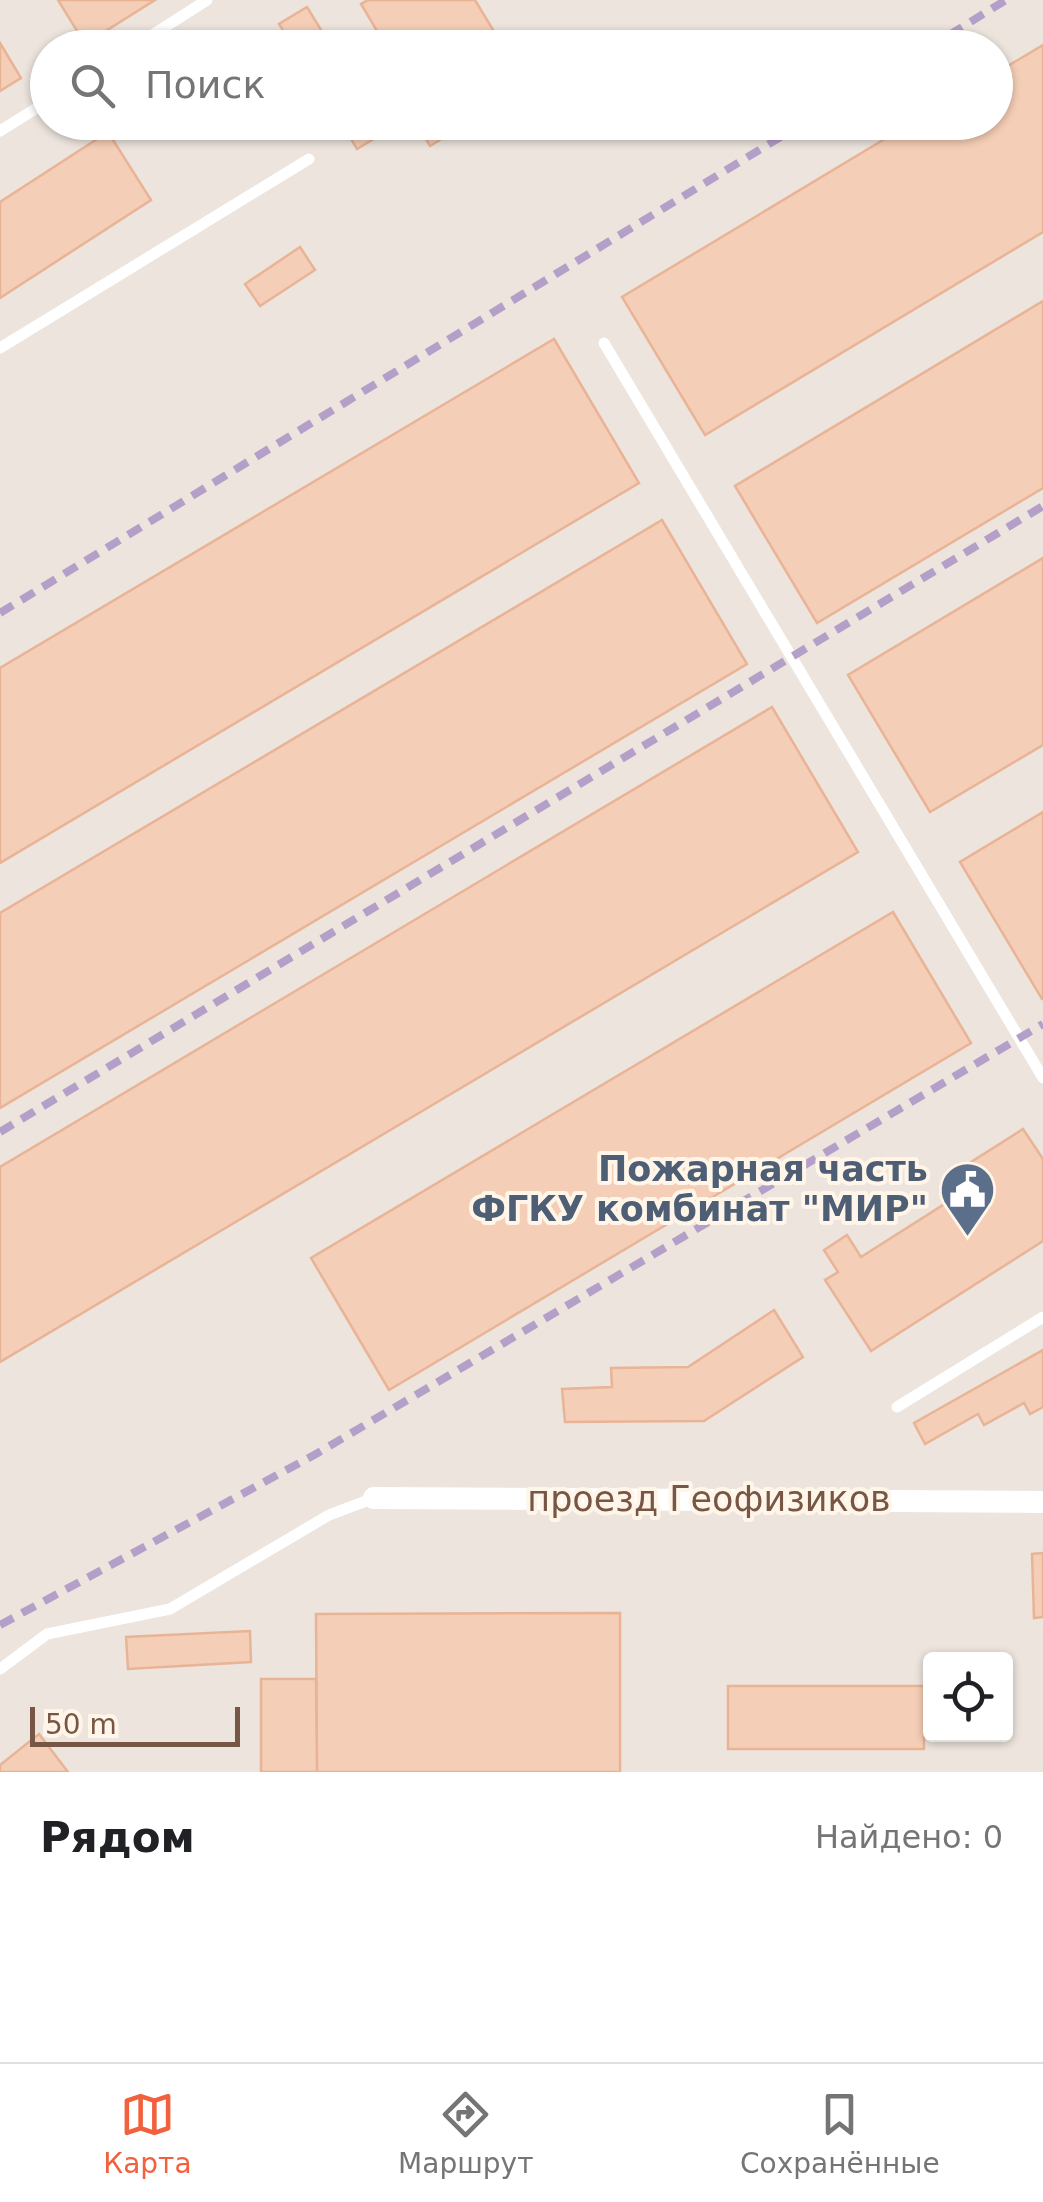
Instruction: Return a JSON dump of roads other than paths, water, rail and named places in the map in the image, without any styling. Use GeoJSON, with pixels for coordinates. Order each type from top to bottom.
{"type":"FeatureCollection","features":[{"type":"Feature","properties":{"kind":"street","name":"проезд Геофизиков"},"geometry":{"type":"LineString","coordinates":[[374,1498],[1043,1502]]}},
{"type":"Feature","properties":{"kind":"lane"},"geometry":{"type":"LineString","coordinates":[[160,30],[207,0]]}},
{"type":"Feature","properties":{"kind":"lane"},"geometry":{"type":"LineString","coordinates":[[0,131],[30,112]]}},
{"type":"Feature","properties":{"kind":"lane"},"geometry":{"type":"LineString","coordinates":[[0,348],[309,159]]}},
{"type":"Feature","properties":{"kind":"lane"},"geometry":{"type":"LineString","coordinates":[[604,342],[1043,1078]]}},
{"type":"Feature","properties":{"kind":"lane"},"geometry":{"type":"LineString","coordinates":[[896,1407],[1043,1317]]}},
{"type":"Feature","properties":{"kind":"lane"},"geometry":{"type":"LineString","coordinates":[[0,1669],[47,1634],[170,1609],[329,1515],[374,1498]]}},
{"type":"Feature","properties":{"kind":"railway"},"geometry":{"type":"LineString","coordinates":[[957,30],[1006,0]]}},
{"type":"Feature","properties":{"kind":"railway"},"geometry":{"type":"LineString","coordinates":[[0,613],[775,140]]}},
{"type":"Feature","properties":{"kind":"railway"},"geometry":{"type":"LineString","coordinates":[[0,1132],[1043,506]]}},
{"type":"Feature","properties":{"kind":"railway"},"geometry":{"type":"LineString","coordinates":[[0,1625],[316,1454],[1043,1024]]}},
{"type":"Feature","properties":{"kind":"place","name":"Пожарная часть ФГКУ комбинат \"МИР\""},"geometry":{"type":"Point","coordinates":[967,1238]}}]}
